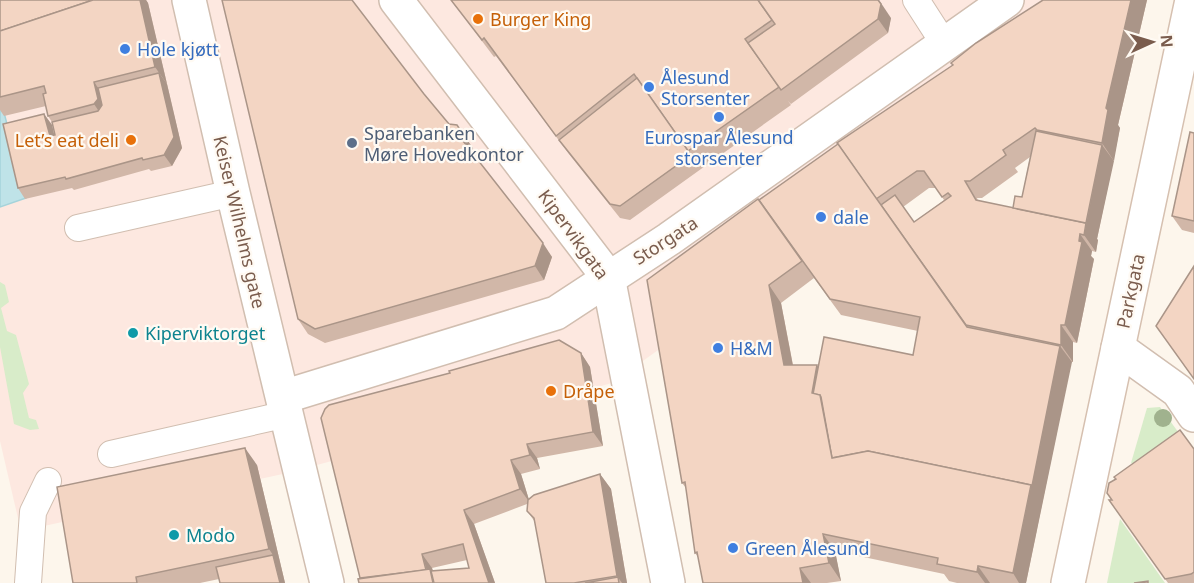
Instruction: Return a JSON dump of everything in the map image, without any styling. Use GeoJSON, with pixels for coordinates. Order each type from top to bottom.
{"type":"FeatureCollection","features":[{"type":"Feature","properties":{"kind":"street","name":"Keiser Wilhelms gate"},"geometry":{"type":"LineString","coordinates":[[189,0],[232,193],[327,583]]}},
{"type":"Feature","properties":{"kind":"street","name":"Kipervikgata"},"geometry":{"type":"LineString","coordinates":[[396,0],[608,277],[668,583]]}},
{"type":"Feature","properties":{"kind":"street","name":"Storgata"},"geometry":{"type":"LineString","coordinates":[[285,406],[556,313],[669,239],[1007,0]]}},
{"type":"Feature","properties":{"kind":"street","name":"Parkgata"},"geometry":{"type":"LineString","coordinates":[[1068,583],[1192,0]]}},
{"type":"Feature","properties":{"kind":"street"},"geometry":{"type":"LineString","coordinates":[[1118,348],[1178,391],[1194,415]]}},
{"type":"Feature","properties":{"kind":"lane"},"geometry":{"type":"LineString","coordinates":[[916,0],[945,45]]}},
{"type":"Feature","properties":{"kind":"lane"},"geometry":{"type":"LineString","coordinates":[[78,228],[232,193]]}},
{"type":"Feature","properties":{"kind":"lane"},"geometry":{"type":"LineString","coordinates":[[111,454],[285,406]]}},
{"type":"Feature","properties":{"kind":"lane"},"geometry":{"type":"LineString","coordinates":[[28,583],[33,512],[48,481]]}},
{"type":"Feature","properties":{"kind":"shaded area"},"geometry":{"type":"Polygon","coordinates":[[[0,0],[1148,0],[612,383],[292,472],[21,531],[0,441],[0,0]]]}},
{"type":"Feature","properties":{"kind":"green space"},"geometry":{"type":"Polygon","coordinates":[[[0,282],[5,285],[9,302],[1,308],[7,331],[16,335],[29,384],[23,393],[29,418],[36,420],[39,429],[30,430],[14,424],[0,347],[0,282]]]}},
{"type":"Feature","properties":{"kind":"green space"},"geometry":{"type":"Polygon","coordinates":[[[1160,407],[1189,447],[1151,475],[1131,463],[1147,408],[1160,407]]]}},
{"type":"Feature","properties":{"kind":"green space"},"geometry":{"type":"Polygon","coordinates":[[[1120,519],[1165,583],[1107,583],[1120,519]]]}},
{"type":"Feature","properties":{"kind":"water"},"geometry":{"type":"Polygon","coordinates":[[[0,97],[26,198],[0,207],[0,97]]]}},
{"type":"Feature","properties":{"kind":"building"},"geometry":{"type":"Polygon","coordinates":[[[0,0],[93,0],[0,31],[0,0]]]}},
{"type":"Feature","properties":{"kind":"building"},"geometry":{"type":"Polygon","coordinates":[[[93,0],[140,0],[155,67],[94,82],[98,99],[94,104],[48,116],[43,94],[46,93],[44,86],[0,97],[0,31],[93,0]]]}},
{"type":"Feature","properties":{"kind":"building"},"geometry":{"type":"Polygon","coordinates":[[[222,0],[352,0],[449,124],[457,125],[463,134],[463,141],[543,243],[535,266],[315,329],[298,319],[222,0]]]}},
{"type":"Feature","properties":{"kind":"building","name":"Ålesund Storsenter"},"geometry":{"type":"Polygon","coordinates":[[[451,0],[758,0],[772,20],[745,39],[779,87],[688,151],[634,74],[556,136],[484,38],[482,40],[451,0]]]}},
{"type":"Feature","properties":{"kind":"building"},"geometry":{"type":"Polygon","coordinates":[[[758,0],[878,0],[881,4],[878,19],[781,90],[748,43],[775,24],[758,0]]]}},
{"type":"Feature","properties":{"kind":"building"},"geometry":{"type":"Polygon","coordinates":[[[1043,0],[1131,0],[1106,108],[1108,110],[1102,143],[1035,128],[1003,150],[1006,155],[970,181],[965,181],[976,200],[1086,223],[1084,235],[1080,234],[1079,241],[1082,242],[1065,325],[1061,325],[1061,345],[966,325],[881,205],[895,195],[914,222],[951,196],[948,193],[942,197],[924,171],[917,171],[876,199],[837,143],[953,65],[951,63],[976,43],[1043,0]]]}},
{"type":"Feature","properties":{"kind":"building"},"geometry":{"type":"Polygon","coordinates":[[[159,73],[174,137],[164,155],[143,160],[142,158],[66,179],[65,177],[18,188],[3,124],[44,114],[50,136],[55,135],[52,122],[98,111],[102,105],[98,88],[159,73]]]}},
{"type":"Feature","properties":{"kind":"building"},"geometry":{"type":"Polygon","coordinates":[[[637,78],[691,155],[620,206],[610,204],[559,140],[637,78]]]}},
{"type":"Feature","properties":{"kind":"building"},"geometry":{"type":"Polygon","coordinates":[[[1036,131],[1102,145],[1086,223],[1013,208],[1015,196],[1022,197],[1036,131]]]}},
{"type":"Feature","properties":{"kind":"building"},"geometry":{"type":"Polygon","coordinates":[[[1190,132],[1194,133],[1194,221],[1172,216],[1190,132]]]}},
{"type":"Feature","properties":{"kind":"building"},"geometry":{"type":"Polygon","coordinates":[[[838,144],[967,327],[1060,346],[1032,486],[868,451],[832,458],[821,397],[813,394],[824,337],[913,355],[920,317],[830,299],[759,200],[838,144]]]}},
{"type":"Feature","properties":{"kind":"building"},"geometry":{"type":"Polygon","coordinates":[[[758,199],[802,261],[769,285],[784,365],[817,365],[812,393],[820,395],[832,458],[868,451],[1031,485],[1013,573],[978,566],[977,572],[937,564],[938,558],[823,534],[829,563],[800,568],[803,583],[703,583],[697,552],[695,553],[685,482],[682,483],[647,280],[758,199]]]}},
{"type":"Feature","properties":{"kind":"building"},"geometry":{"type":"Polygon","coordinates":[[[1194,266],[1194,379],[1156,326],[1194,266]]]}},
{"type":"Feature","properties":{"kind":"building"},"geometry":{"type":"Polygon","coordinates":[[[559,340],[581,353],[593,432],[527,444],[530,455],[511,460],[520,489],[464,510],[489,583],[434,583],[431,571],[469,568],[463,544],[422,554],[426,570],[360,578],[321,418],[325,409],[329,405],[450,373],[449,371],[559,340]]]}},
{"type":"Feature","properties":{"kind":"building"},"geometry":{"type":"Polygon","coordinates":[[[1180,430],[1194,449],[1194,572],[1165,579],[1109,500],[1112,500],[1107,493],[1109,483],[1116,479],[1114,477],[1180,430]]]}},
{"type":"Feature","properties":{"kind":"building","name":"Modo"},"geometry":{"type":"Polygon","coordinates":[[[245,448],[269,549],[136,577],[137,583],[73,583],[57,487],[245,448]]]}},
{"type":"Feature","properties":{"kind":"building"},"geometry":{"type":"Polygon","coordinates":[[[600,474],[617,576],[574,583],[546,583],[534,518],[527,511],[528,500],[534,495],[600,474]]]}},
{"type":"Feature","properties":{"kind":"building"},"geometry":{"type":"Polygon","coordinates":[[[273,555],[280,583],[220,583],[216,567],[273,555]]]}},
{"type":"Feature","properties":{"kind":"building"},"geometry":{"type":"Polygon","coordinates":[[[430,569],[433,583],[359,583],[358,579],[430,569]]]}},
{"type":"Feature","properties":{"kind":"building"},"geometry":{"type":"Polygon","coordinates":[[[618,577],[619,583],[585,583],[618,577]]]}},
{"type":"Feature","properties":{"kind":"place","name":"Burger King"},"geometry":{"type":"Point","coordinates":[478,19]}},
{"type":"Feature","properties":{"kind":"place","name":"Hole kjøtt"},"geometry":{"type":"Point","coordinates":[125,49]}},
{"type":"Feature","properties":{"kind":"place","name":"Ålesund Storsenter"},"geometry":{"type":"Point","coordinates":[649,87]}},
{"type":"Feature","properties":{"kind":"place","name":"Eurospar Ålesund storsenter"},"geometry":{"type":"Point","coordinates":[719,117]}},
{"type":"Feature","properties":{"kind":"place","name":"Let’s eat deli"},"geometry":{"type":"Point","coordinates":[131,140]}},
{"type":"Feature","properties":{"kind":"place","name":"Sparebanken Møre Hovedkontor"},"geometry":{"type":"Point","coordinates":[352,143]}},
{"type":"Feature","properties":{"kind":"place","name":"dale"},"geometry":{"type":"Point","coordinates":[821,217]}},
{"type":"Feature","properties":{"kind":"place","name":"Kiperviktorget"},"geometry":{"type":"Point","coordinates":[133,333]}},
{"type":"Feature","properties":{"kind":"place","name":"H&M"},"geometry":{"type":"Point","coordinates":[718,348]}},
{"type":"Feature","properties":{"kind":"place","name":"Dråpe"},"geometry":{"type":"Point","coordinates":[551,391]}},
{"type":"Feature","properties":{"kind":"place","name":"Modo"},"geometry":{"type":"Point","coordinates":[174,535]}},
{"type":"Feature","properties":{"kind":"place","name":"Green Ålesund"},"geometry":{"type":"Point","coordinates":[733,548]}}]}
